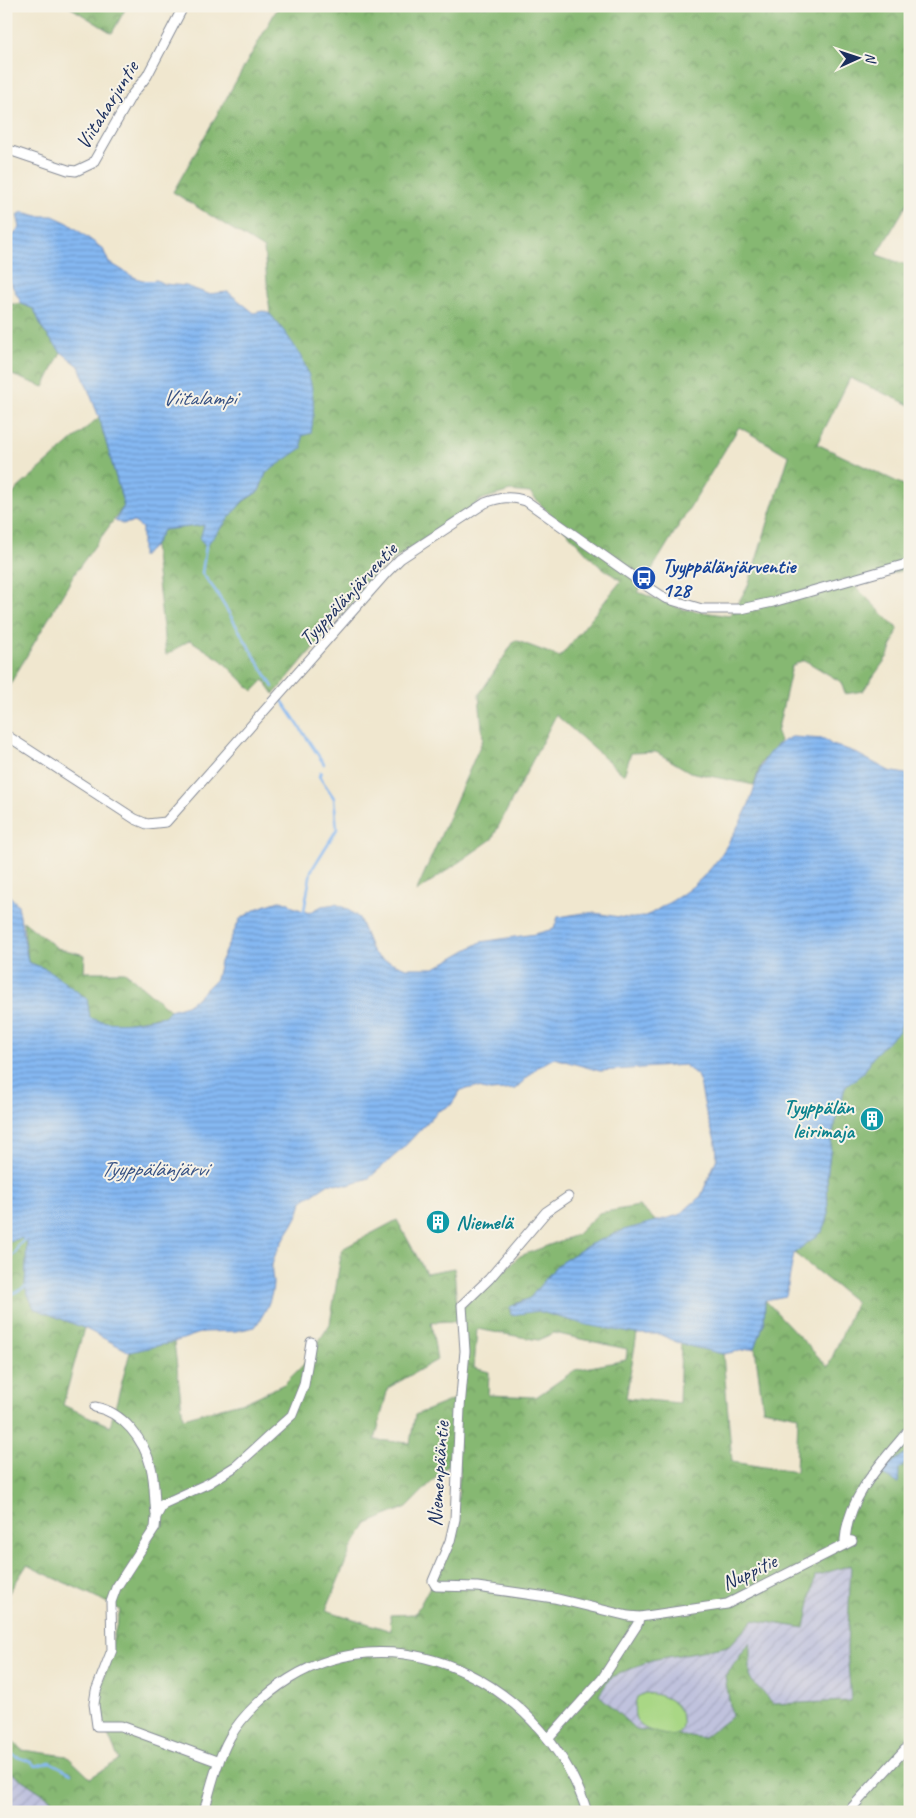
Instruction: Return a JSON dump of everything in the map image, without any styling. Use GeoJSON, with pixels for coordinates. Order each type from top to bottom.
{"type":"FeatureCollection","features":[{"type":"Feature","properties":{"kind":"street","name":"Viitaharjuntie"},"geometry":{"type":"LineString","coordinates":[[6,149],[68,170],[76,171],[93,163],[131,96],[147,76],[181,11]]}},
{"type":"Feature","properties":{"kind":"street","name":"Tyyppälänjärventie"},"geometry":{"type":"LineString","coordinates":[[6,735],[135,819],[147,824],[166,822],[400,559],[485,503],[501,498],[516,498],[526,501],[665,598],[702,609],[741,608],[773,602],[910,563]]}},
{"type":"Feature","properties":{"kind":"street","name":"Niemenpääntie"},"geometry":{"type":"LineString","coordinates":[[568,1197],[546,1212],[489,1279],[462,1305],[465,1351],[460,1408],[455,1519],[450,1541],[433,1581],[436,1586],[477,1587],[554,1598],[628,1616],[640,1617]]}},
{"type":"Feature","properties":{"kind":"street"},"geometry":{"type":"LineString","coordinates":[[156,1517],[163,1504],[175,1501],[236,1466],[292,1415],[304,1385],[311,1342]]}},
{"type":"Feature","properties":{"kind":"street"},"geometry":{"type":"LineString","coordinates":[[95,1407],[117,1416],[130,1427],[141,1444],[151,1468],[156,1517],[155,1528],[116,1588],[111,1602],[112,1650],[96,1691],[94,1704],[97,1726],[121,1726],[219,1762]]}},
{"type":"Feature","properties":{"kind":"street","name":"Nuppitie"},"geometry":{"type":"LineString","coordinates":[[640,1617],[727,1604],[852,1541],[845,1540],[846,1526],[861,1491],[910,1429]]}},
{"type":"Feature","properties":{"kind":"street"},"geometry":{"type":"LineString","coordinates":[[549,1738],[602,1679],[637,1625],[640,1617]]}},
{"type":"Feature","properties":{"kind":"street"},"geometry":{"type":"LineString","coordinates":[[204,1812],[219,1762],[231,1736],[246,1717],[279,1686],[306,1669],[331,1660],[376,1652],[413,1655],[464,1671],[488,1684],[515,1704],[549,1738],[571,1774],[587,1812]]}},
{"type":"Feature","properties":{"kind":"street"},"geometry":{"type":"LineString","coordinates":[[848,1812],[910,1744]]}},
{"type":"Feature","properties":{"kind":"shaded area"},"geometry":{"type":"Polygon","coordinates":[[[852,1565],[847,1649],[851,1701],[774,1704],[750,1679],[750,1643],[725,1677],[732,1716],[704,1738],[635,1729],[599,1695],[610,1678],[651,1660],[729,1646],[753,1620],[805,1628],[815,1576],[852,1565]]]}},
{"type":"Feature","properties":{"kind":"shaded area"},"geometry":{"type":"Polygon","coordinates":[[[6,1769],[70,1812],[6,1812],[6,1769]]]}},
{"type":"Feature","properties":{"kind":"green space"},"geometry":{"type":"Polygon","coordinates":[[[68,6],[127,6],[112,33],[68,6]]]}},
{"type":"Feature","properties":{"kind":"green space"},"geometry":{"type":"Polygon","coordinates":[[[274,6],[910,6],[910,199],[877,255],[910,266],[910,405],[850,378],[817,444],[910,488],[910,574],[907,569],[853,584],[898,629],[888,656],[863,691],[845,694],[841,682],[806,661],[801,661],[792,666],[777,733],[780,741],[761,763],[754,785],[690,772],[656,752],[631,753],[624,775],[556,715],[492,839],[416,892],[483,739],[479,695],[515,640],[560,657],[621,581],[596,563],[530,493],[510,491],[483,499],[380,569],[274,694],[264,680],[253,691],[221,660],[190,640],[166,655],[154,546],[163,530],[204,525],[201,539],[223,527],[230,515],[244,501],[259,491],[266,473],[279,462],[280,326],[270,314],[264,249],[173,192],[277,9],[274,6]],[[739,427],[638,592],[682,609],[730,616],[748,586],[789,456],[739,427]]]}},
{"type":"Feature","properties":{"kind":"green space"},"geometry":{"type":"Polygon","coordinates":[[[6,304],[22,304],[34,309],[43,330],[61,352],[44,387],[12,375],[6,376],[6,304]]]}},
{"type":"Feature","properties":{"kind":"green space"},"geometry":{"type":"Polygon","coordinates":[[[99,417],[124,506],[77,570],[6,691],[6,503],[18,488],[99,417]]]}},
{"type":"Feature","properties":{"kind":"green space"},"geometry":{"type":"Polygon","coordinates":[[[23,921],[57,948],[85,955],[84,972],[125,972],[170,1010],[165,1016],[125,1023],[106,1023],[90,1018],[48,970],[28,962],[23,921]]]}},
{"type":"Feature","properties":{"kind":"green space"},"geometry":{"type":"Polygon","coordinates":[[[910,1002],[910,1613],[901,1626],[910,1632],[910,1812],[70,1812],[6,1769],[6,1736],[22,1750],[67,1756],[90,1778],[119,1760],[103,1723],[98,1702],[120,1610],[27,1565],[6,1597],[6,1242],[21,1238],[27,1242],[25,1287],[34,1308],[84,1328],[63,1405],[110,1426],[130,1352],[174,1342],[183,1418],[248,1401],[284,1384],[304,1364],[330,1324],[342,1249],[397,1220],[426,1273],[454,1268],[457,1306],[464,1306],[520,1256],[576,1235],[599,1213],[639,1206],[657,1222],[624,1230],[589,1245],[557,1265],[530,1298],[514,1304],[558,1317],[637,1334],[626,1398],[679,1403],[681,1344],[723,1354],[732,1462],[796,1472],[798,1416],[763,1409],[755,1348],[764,1323],[765,1300],[828,1367],[856,1302],[794,1253],[823,1231],[828,1217],[827,1178],[832,1135],[845,1087],[863,1073],[875,1054],[899,1031],[910,1002]],[[459,1321],[431,1322],[437,1360],[388,1388],[375,1440],[410,1443],[415,1415],[455,1399],[461,1360],[459,1321]],[[477,1329],[474,1368],[489,1372],[488,1395],[536,1397],[575,1370],[626,1360],[627,1349],[554,1333],[538,1340],[477,1329]],[[448,1465],[407,1507],[367,1524],[351,1549],[326,1610],[391,1631],[390,1615],[415,1614],[438,1572],[456,1530],[460,1466],[448,1465]],[[851,1565],[815,1576],[805,1628],[753,1620],[729,1646],[651,1660],[610,1678],[599,1695],[635,1729],[704,1738],[732,1716],[725,1677],[750,1642],[750,1679],[774,1704],[851,1701],[847,1649],[851,1565]]]}},
{"type":"Feature","properties":{"kind":"green space"},"geometry":{"type":"Polygon","coordinates":[[[645,1693],[663,1697],[674,1703],[678,1708],[681,1713],[682,1724],[681,1730],[677,1734],[670,1736],[654,1732],[638,1723],[634,1712],[635,1705],[637,1697],[645,1693]]]}},
{"type":"Feature","properties":{"kind":"water","name":"Viitalampi"},"geometry":{"type":"Polygon","coordinates":[[[23,212],[38,216],[53,216],[68,223],[103,249],[109,263],[137,278],[149,281],[156,280],[164,284],[186,286],[208,294],[228,292],[254,313],[263,311],[270,314],[300,355],[311,383],[313,415],[311,433],[302,436],[302,448],[266,473],[259,491],[243,501],[206,546],[200,539],[204,525],[163,530],[154,546],[142,557],[142,528],[134,522],[122,524],[115,521],[124,506],[99,417],[79,366],[61,352],[43,330],[34,309],[22,304],[6,275],[6,244],[20,227],[17,215],[23,212]]]}},
{"type":"Feature","properties":{"kind":"water","name":"Tyyppälänjärvi"},"geometry":{"type":"Polygon","coordinates":[[[792,737],[824,739],[832,745],[852,751],[889,771],[910,775],[910,1002],[899,1031],[875,1054],[863,1073],[845,1087],[832,1135],[827,1178],[828,1217],[823,1231],[794,1253],[786,1296],[765,1300],[764,1323],[755,1348],[723,1354],[681,1344],[659,1334],[637,1334],[587,1325],[538,1311],[511,1315],[510,1307],[530,1298],[557,1265],[589,1245],[624,1230],[679,1215],[701,1196],[717,1158],[716,1143],[706,1113],[697,1075],[684,1065],[600,1071],[554,1058],[538,1067],[515,1089],[490,1091],[475,1087],[461,1090],[451,1105],[438,1111],[401,1150],[369,1178],[348,1185],[329,1183],[302,1201],[297,1217],[275,1256],[272,1267],[273,1284],[271,1296],[255,1327],[236,1331],[203,1332],[174,1342],[130,1352],[84,1328],[34,1308],[25,1287],[27,1242],[21,1238],[6,1242],[6,892],[18,905],[28,962],[48,970],[87,999],[90,1018],[100,1021],[118,1023],[146,1020],[165,1016],[170,1010],[187,1005],[216,979],[220,962],[240,919],[258,908],[279,901],[288,902],[293,907],[309,913],[322,906],[336,904],[359,918],[372,951],[379,958],[406,968],[435,968],[481,942],[535,934],[554,929],[558,917],[589,913],[639,918],[650,914],[680,896],[703,877],[721,855],[749,804],[764,760],[780,743],[792,737]]]}},
{"type":"Feature","properties":{"kind":"water"},"geometry":{"type":"Polygon","coordinates":[[[909,1451],[910,1458],[899,1470],[898,1483],[882,1475],[890,1464],[909,1451]]]}},
{"type":"Feature","properties":{"kind":"waterway"},"geometry":{"type":"LineString","coordinates":[[206,546],[202,573],[215,590],[273,687]]}},
{"type":"Feature","properties":{"kind":"waterway"},"geometry":{"type":"LineString","coordinates":[[281,699],[324,764]]}},
{"type":"Feature","properties":{"kind":"waterway"},"geometry":{"type":"LineString","coordinates":[[304,911],[311,871],[337,829],[334,798],[319,776],[321,772]]}},
{"type":"Feature","properties":{"kind":"waterway"},"geometry":{"type":"LineString","coordinates":[[6,1259],[15,1254],[18,1246],[24,1240]]}},
{"type":"Feature","properties":{"kind":"waterway"},"geometry":{"type":"LineString","coordinates":[[6,1305],[9,1296],[25,1287]]}},
{"type":"Feature","properties":{"kind":"waterway"},"geometry":{"type":"LineString","coordinates":[[6,1751],[13,1756],[30,1761],[36,1766],[50,1762],[71,1773]]}},
{"type":"Feature","properties":{"kind":"place","name":"Tyyppälänjärventie 128"},"geometry":{"type":"Point","coordinates":[644,578]}},
{"type":"Feature","properties":{"kind":"place","name":"Tyyppälän leirimaja"},"geometry":{"type":"Point","coordinates":[872,1119]}},
{"type":"Feature","properties":{"kind":"place","name":"Niemelä"},"geometry":{"type":"Point","coordinates":[438,1222]}}]}
